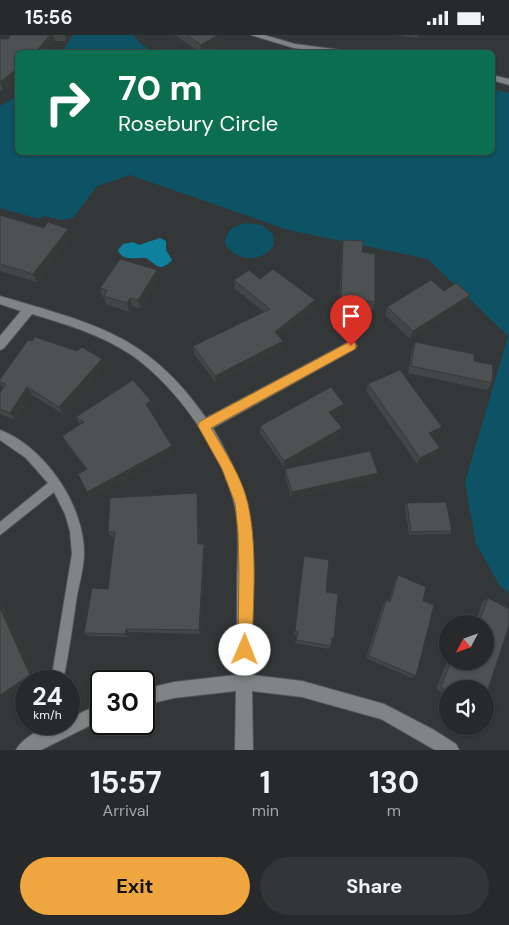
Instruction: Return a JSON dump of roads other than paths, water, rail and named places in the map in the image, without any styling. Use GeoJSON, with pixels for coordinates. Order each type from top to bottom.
{"type":"FeatureCollection","features":[{"type":"Feature","properties":{"kind":"street"},"geometry":{"type":"LineString","coordinates":[[255,35],[294,46],[331,50]]}},
{"type":"Feature","properties":{"kind":"street"},"geometry":{"type":"LineString","coordinates":[[495,78],[509,82]]}},
{"type":"Feature","properties":{"kind":"street"},"geometry":{"type":"LineString","coordinates":[[0,300],[90,329],[112,338],[137,352],[160,371],[177,389],[204,426],[227,467],[241,503],[245,531],[244,750]]}},
{"type":"Feature","properties":{"kind":"street"},"geometry":{"type":"LineString","coordinates":[[0,345],[29,309]]}},
{"type":"Feature","properties":{"kind":"street"},"geometry":{"type":"LineString","coordinates":[[204,426],[351,346]]}},
{"type":"Feature","properties":{"kind":"street"},"geometry":{"type":"LineString","coordinates":[[155,694],[174,690],[245,682],[302,689],[384,712],[450,750]]}},
{"type":"Feature","properties":{"kind":"street"},"geometry":{"type":"LineString","coordinates":[[25,750],[43,735]]}},
{"type":"Feature","properties":{"kind":"lane"},"geometry":{"type":"LineString","coordinates":[[0,435],[29,451],[43,466],[67,506],[75,527],[78,551],[59,670]]}},
{"type":"Feature","properties":{"kind":"lane"},"geometry":{"type":"LineString","coordinates":[[0,529],[55,485]]}}]}
